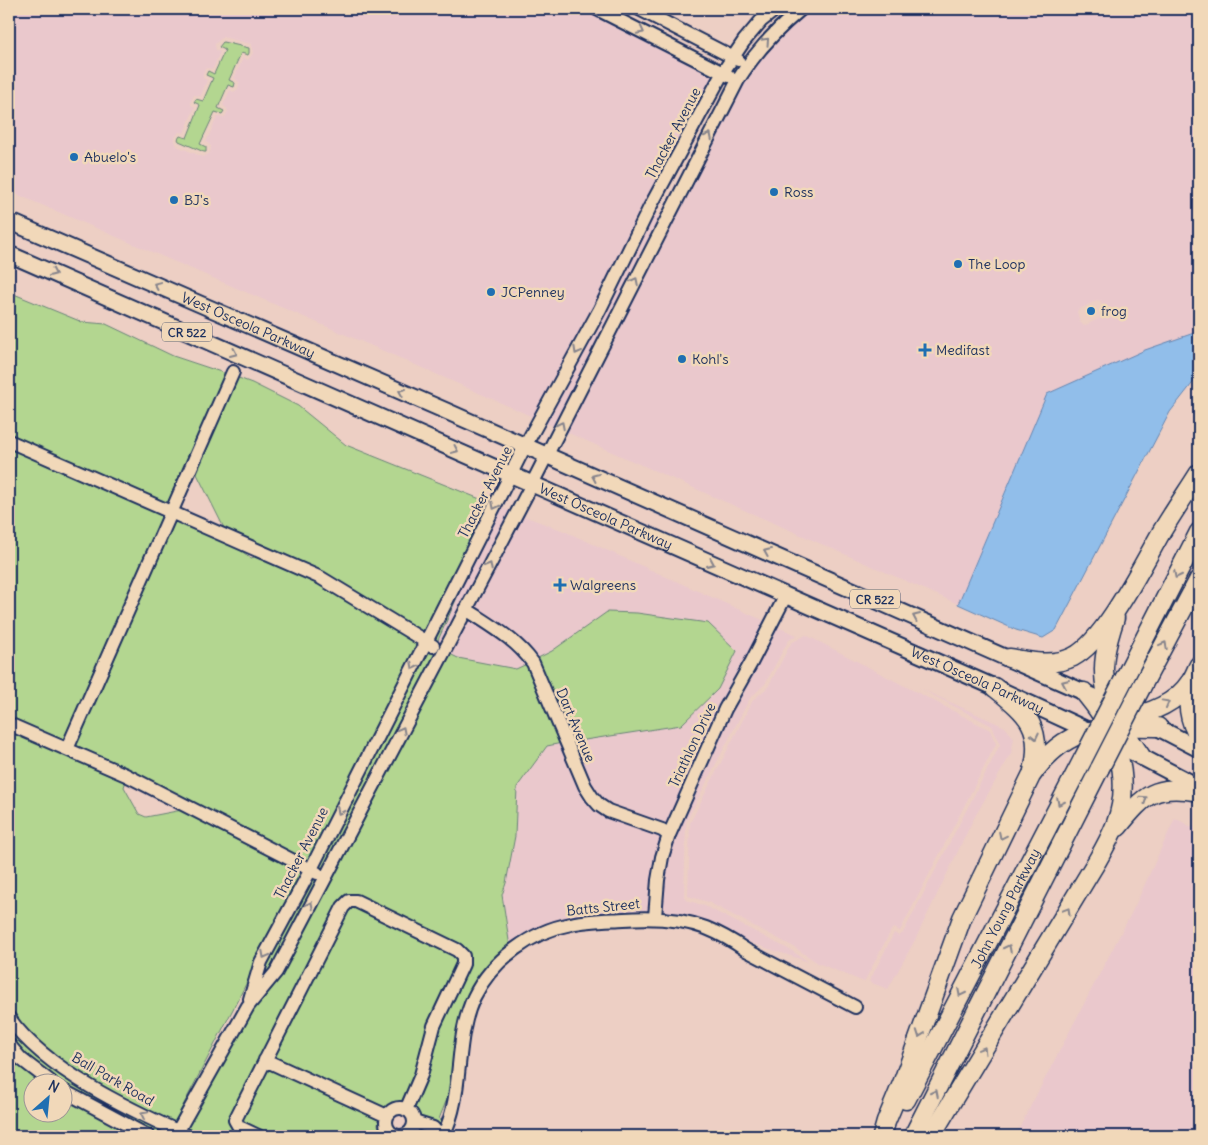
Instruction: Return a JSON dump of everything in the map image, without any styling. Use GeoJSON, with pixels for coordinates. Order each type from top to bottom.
{"type":"FeatureCollection","features":[{"type":"Feature","properties":{"kind":"highway"},"geometry":{"type":"LineString","coordinates":[[1009,658],[1042,664],[1071,658],[1090,644],[1116,610],[1172,514],[1199,473]]}},
{"type":"Feature","properties":{"kind":"highway","name":"John Young Parkway"},"geometry":{"type":"LineString","coordinates":[[887,1136],[1199,532]]}},
{"type":"Feature","properties":{"kind":"highway","name":"John Young Parkway"},"geometry":{"type":"LineString","coordinates":[[912,1136],[1141,688],[1199,579]]}},
{"type":"Feature","properties":{"kind":"highway"},"geometry":{"type":"LineString","coordinates":[[931,1136],[1092,869],[1111,835],[1120,810],[1123,784],[1121,763],[1112,723],[1104,672],[1105,655],[1116,610]]}},
{"type":"Feature","properties":{"kind":"highway"},"geometry":{"type":"LineString","coordinates":[[882,1136],[962,918],[1031,776],[1052,750],[1083,727],[1112,723],[1137,716],[1176,698],[1190,683],[1199,665]]}},
{"type":"Feature","properties":{"kind":"highway"},"geometry":{"type":"LineString","coordinates":[[1190,683],[1188,712],[1199,737]]}},
{"type":"Feature","properties":{"kind":"highway"},"geometry":{"type":"LineString","coordinates":[[994,687],[1019,708],[1034,730],[1037,742],[1037,755],[1031,776]]}},
{"type":"Feature","properties":{"kind":"highway"},"geometry":{"type":"LineString","coordinates":[[1084,692],[1141,756]]}},
{"type":"Feature","properties":{"kind":"highway"},"geometry":{"type":"LineString","coordinates":[[1112,723],[1158,727]]}},
{"type":"Feature","properties":{"kind":"highway"},"geometry":{"type":"LineString","coordinates":[[1111,835],[1136,806],[1157,792],[1180,788],[1199,792]]}},
{"type":"Feature","properties":{"kind":"main road","name":"West Osceola Parkway"},"geometry":{"type":"LineString","coordinates":[[9,221],[1084,692]]}},
{"type":"Feature","properties":{"kind":"main road","name":"West Osceola Parkway"},"geometry":{"type":"LineString","coordinates":[[9,254],[1083,727],[1112,723]]}},
{"type":"Feature","properties":{"kind":"main road"},"geometry":{"type":"LineString","coordinates":[[1137,716],[1199,749]]}},
{"type":"Feature","properties":{"kind":"main road"},"geometry":{"type":"LineString","coordinates":[[1141,756],[1199,787]]}},
{"type":"Feature","properties":{"kind":"street"},"geometry":{"type":"LineString","coordinates":[[597,9],[738,80]]}},
{"type":"Feature","properties":{"kind":"street"},"geometry":{"type":"LineString","coordinates":[[639,9],[747,64]]}},
{"type":"Feature","properties":{"kind":"street","name":"Thacker Avenue"},"geometry":{"type":"LineString","coordinates":[[180,1135],[248,1006],[261,962],[311,869],[525,446],[600,308],[650,207],[732,57],[761,21],[776,9]]}},
{"type":"Feature","properties":{"kind":"street"},"geometry":{"type":"LineString","coordinates":[[532,484],[747,64],[758,49],[774,33],[802,9]]}},
{"type":"Feature","properties":{"kind":"street"},"geometry":{"type":"LineString","coordinates":[[657,194],[675,202]]}},
{"type":"Feature","properties":{"kind":"street"},"geometry":{"type":"LineString","coordinates":[[650,207],[669,215]]}},
{"type":"Feature","properties":{"kind":"street"},"geometry":{"type":"LineString","coordinates":[[67,750],[233,372]]}},
{"type":"Feature","properties":{"kind":"street"},"geometry":{"type":"LineString","coordinates":[[9,441],[321,578],[443,651]]}},
{"type":"Feature","properties":{"kind":"street","name":"Thacker Avenue"},"geometry":{"type":"LineString","coordinates":[[248,1006],[276,972],[532,484]]}},
{"type":"Feature","properties":{"kind":"street","name":"Triathlon Drive"},"geometry":{"type":"LineString","coordinates":[[655,917],[658,880],[662,857],[669,835],[725,709],[786,595]]}},
{"type":"Feature","properties":{"kind":"street","name":"Dart Avenue"},"geometry":{"type":"LineString","coordinates":[[466,609],[525,652],[533,664],[585,786],[599,805],[614,814],[662,830],[669,835]]}},
{"type":"Feature","properties":{"kind":"street"},"geometry":{"type":"LineString","coordinates":[[9,724],[126,775],[325,877]]}},
{"type":"Feature","properties":{"kind":"street"},"geometry":{"type":"LineString","coordinates":[[374,745],[390,754]]}},
{"type":"Feature","properties":{"kind":"street"},"geometry":{"type":"LineString","coordinates":[[258,1136],[239,1126],[235,1120],[343,906],[350,901],[356,900],[457,950],[463,956],[463,964],[434,1026],[421,1075],[406,1110]]}},
{"type":"Feature","properties":{"kind":"street","name":"Batts Street"},"geometry":{"type":"LineString","coordinates":[[441,1136],[452,1114],[456,1094],[461,1040],[466,1017],[479,989],[502,960],[522,944],[546,932],[570,924],[655,917],[706,928],[730,939],[746,950],[855,1007]]}},
{"type":"Feature","properties":{"kind":"street","name":"Ball Park Road"},"geometry":{"type":"LineString","coordinates":[[9,1018],[18,1031],[69,1075],[180,1135]]}},
{"type":"Feature","properties":{"kind":"street"},"geometry":{"type":"LineString","coordinates":[[9,1045],[21,1059],[38,1072]]}},
{"type":"Feature","properties":{"kind":"street"},"geometry":{"type":"LineString","coordinates":[[265,1060],[387,1116]]}},
{"type":"Feature","properties":{"kind":"street"},"geometry":{"type":"LineString","coordinates":[[72,1095],[148,1136]]}},
{"type":"Feature","properties":{"kind":"street"},"geometry":{"type":"LineString","coordinates":[[395,1109],[406,1110],[410,1113],[412,1126],[405,1135],[393,1135],[386,1124],[387,1116],[395,1109]]}},
{"type":"Feature","properties":{"kind":"street"},"geometry":{"type":"LineString","coordinates":[[412,1126],[433,1128],[441,1136]]}},
{"type":"Feature","properties":{"kind":"shaded area"},"geometry":{"type":"Polygon","coordinates":[[[9,9],[586,9],[716,75],[596,306],[535,418],[393,355],[9,191],[9,9]],[[223,37],[215,44],[216,50],[220,52],[213,69],[206,68],[203,73],[203,78],[207,80],[201,96],[194,95],[191,101],[191,105],[195,107],[184,133],[179,132],[174,139],[177,146],[203,157],[210,153],[211,146],[206,142],[217,117],[224,118],[228,111],[223,105],[230,90],[234,92],[238,89],[239,82],[234,78],[243,58],[248,60],[253,53],[251,44],[223,37]]]}},
{"type":"Feature","properties":{"kind":"shaded area"},"geometry":{"type":"Polygon","coordinates":[[[811,9],[1199,9],[1199,335],[1194,333],[1047,394],[958,604],[564,431],[742,83],[762,53],[804,13],[811,9]],[[1097,300],[1078,310],[1080,322],[1084,326],[1106,315],[1101,301],[1097,300]]]}},
{"type":"Feature","properties":{"kind":"shaded area"},"geometry":{"type":"Polygon","coordinates":[[[652,214],[662,218],[555,427],[544,422],[652,214]]]}},
{"type":"Feature","properties":{"kind":"shaded area"},"geometry":{"type":"Polygon","coordinates":[[[498,506],[510,511],[462,606],[467,616],[509,645],[527,664],[517,669],[458,658],[434,647],[498,506]]]}},
{"type":"Feature","properties":{"kind":"shaded area"},"geometry":{"type":"Polygon","coordinates":[[[518,514],[564,531],[767,622],[667,827],[616,809],[602,801],[590,784],[572,742],[681,725],[718,689],[552,651],[536,659],[472,606],[518,514]]]}},
{"type":"Feature","properties":{"kind":"shaded area"},"geometry":{"type":"Polygon","coordinates":[[[775,626],[797,635],[788,641],[765,684],[750,698],[686,822],[684,897],[686,900],[705,906],[792,951],[809,962],[660,913],[663,880],[673,837],[729,711],[775,626]]]}},
{"type":"Feature","properties":{"kind":"shaded area"},"geometry":{"type":"Polygon","coordinates":[[[806,635],[990,730],[996,744],[900,931],[892,929],[864,982],[818,963],[794,947],[708,902],[688,896],[690,823],[753,700],[768,687],[791,643],[806,635]]]}},
{"type":"Feature","properties":{"kind":"shaded area"},"geometry":{"type":"Polygon","coordinates":[[[919,688],[1005,727],[1014,738],[1011,754],[973,820],[915,940],[888,989],[869,982],[894,933],[899,936],[903,933],[1000,745],[992,726],[919,688]]]}},
{"type":"Feature","properties":{"kind":"shaded area"},"geometry":{"type":"Polygon","coordinates":[[[562,743],[605,816],[663,837],[650,912],[616,914],[510,947],[502,895],[515,836],[517,787],[547,746],[562,743]]]}},
{"type":"Feature","properties":{"kind":"shaded area"},"geometry":{"type":"Polygon","coordinates":[[[1175,818],[1199,831],[1199,1136],[1015,1136],[1135,906],[1175,818]]]}},
{"type":"Feature","properties":{"kind":"green space"},"geometry":{"type":"Polygon","coordinates":[[[223,42],[249,48],[249,53],[248,55],[241,53],[229,80],[235,83],[234,87],[228,85],[218,108],[224,111],[222,114],[215,112],[200,144],[206,147],[206,152],[204,152],[178,139],[180,136],[187,138],[200,105],[194,102],[196,99],[203,101],[213,78],[206,75],[208,71],[214,74],[225,50],[219,47],[223,42]]]}},
{"type":"Feature","properties":{"kind":"green space"},"geometry":{"type":"Polygon","coordinates":[[[9,292],[82,322],[106,324],[173,356],[227,374],[169,506],[9,435],[9,292]]]}},
{"type":"Feature","properties":{"kind":"green space"},"geometry":{"type":"Polygon","coordinates":[[[236,377],[298,406],[346,445],[490,503],[424,635],[225,530],[195,470],[236,377]]]}},
{"type":"Feature","properties":{"kind":"green space"},"geometry":{"type":"Polygon","coordinates":[[[9,447],[165,515],[65,743],[9,718],[9,447]]]}},
{"type":"Feature","properties":{"kind":"green space"},"geometry":{"type":"Polygon","coordinates":[[[174,519],[233,545],[251,558],[258,556],[318,583],[419,645],[309,862],[74,746],[174,519]]]}},
{"type":"Feature","properties":{"kind":"green space"},"geometry":{"type":"Polygon","coordinates":[[[488,528],[435,647],[458,658],[516,669],[527,664],[562,743],[547,746],[517,787],[515,836],[502,895],[510,947],[483,974],[449,1094],[439,1119],[444,1122],[441,1128],[418,1120],[412,1109],[439,1028],[468,963],[356,895],[235,1107],[246,1136],[202,1136],[183,1127],[317,867],[488,528]]]}},
{"type":"Feature","properties":{"kind":"green space"},"geometry":{"type":"Polygon","coordinates":[[[607,612],[637,613],[708,623],[737,651],[718,689],[681,725],[572,742],[536,659],[552,651],[607,612]]]}},
{"type":"Feature","properties":{"kind":"green space"},"geometry":{"type":"Polygon","coordinates":[[[9,730],[126,781],[124,787],[139,814],[146,817],[182,810],[304,872],[174,1123],[106,1089],[63,1062],[25,1029],[9,1009],[9,730]]]}},
{"type":"Feature","properties":{"kind":"green space"},"geometry":{"type":"Polygon","coordinates":[[[351,906],[355,906],[454,954],[458,958],[458,963],[404,1104],[392,1104],[385,1109],[271,1058],[347,910],[351,906]]]}},
{"type":"Feature","properties":{"kind":"green space"},"geometry":{"type":"Polygon","coordinates":[[[9,1027],[15,1036],[59,1072],[48,1072],[25,1054],[9,1037],[9,1027]]]}},
{"type":"Feature","properties":{"kind":"green space"},"geometry":{"type":"Polygon","coordinates":[[[9,1053],[31,1072],[22,1072],[22,1122],[72,1122],[72,1101],[137,1136],[9,1136],[9,1053]]]}},
{"type":"Feature","properties":{"kind":"green space"},"geometry":{"type":"Polygon","coordinates":[[[266,1067],[379,1118],[378,1125],[383,1136],[270,1136],[242,1122],[240,1119],[266,1067]]]}},
{"type":"Feature","properties":{"kind":"green space"},"geometry":{"type":"Polygon","coordinates":[[[72,1082],[169,1133],[168,1136],[160,1136],[72,1089],[72,1082]]]}},
{"type":"Feature","properties":{"kind":"water"},"geometry":{"type":"Polygon","coordinates":[[[1194,333],[1199,335],[1199,375],[1170,412],[1056,630],[1043,638],[1016,630],[958,604],[1047,394],[1145,350],[1194,333]]]}},
{"type":"Feature","properties":{"kind":"place","name":"Abuelo's"},"geometry":{"type":"Point","coordinates":[74,157]}},
{"type":"Feature","properties":{"kind":"place","name":"Ross"},"geometry":{"type":"Point","coordinates":[774,192]}},
{"type":"Feature","properties":{"kind":"place","name":"BJ's"},"geometry":{"type":"Point","coordinates":[174,200]}},
{"type":"Feature","properties":{"kind":"place","name":"The Loop"},"geometry":{"type":"Point","coordinates":[958,264]}},
{"type":"Feature","properties":{"kind":"place","name":"JCPenney"},"geometry":{"type":"Point","coordinates":[491,292]}},
{"type":"Feature","properties":{"kind":"place","name":"frog"},"geometry":{"type":"Point","coordinates":[1091,311]}},
{"type":"Feature","properties":{"kind":"place","name":"Medifast"},"geometry":{"type":"Point","coordinates":[925,350]}},
{"type":"Feature","properties":{"kind":"place","name":"Kohl's"},"geometry":{"type":"Point","coordinates":[682,359]}},
{"type":"Feature","properties":{"kind":"place","name":"Walgreens"},"geometry":{"type":"Point","coordinates":[560,585]}}]}
